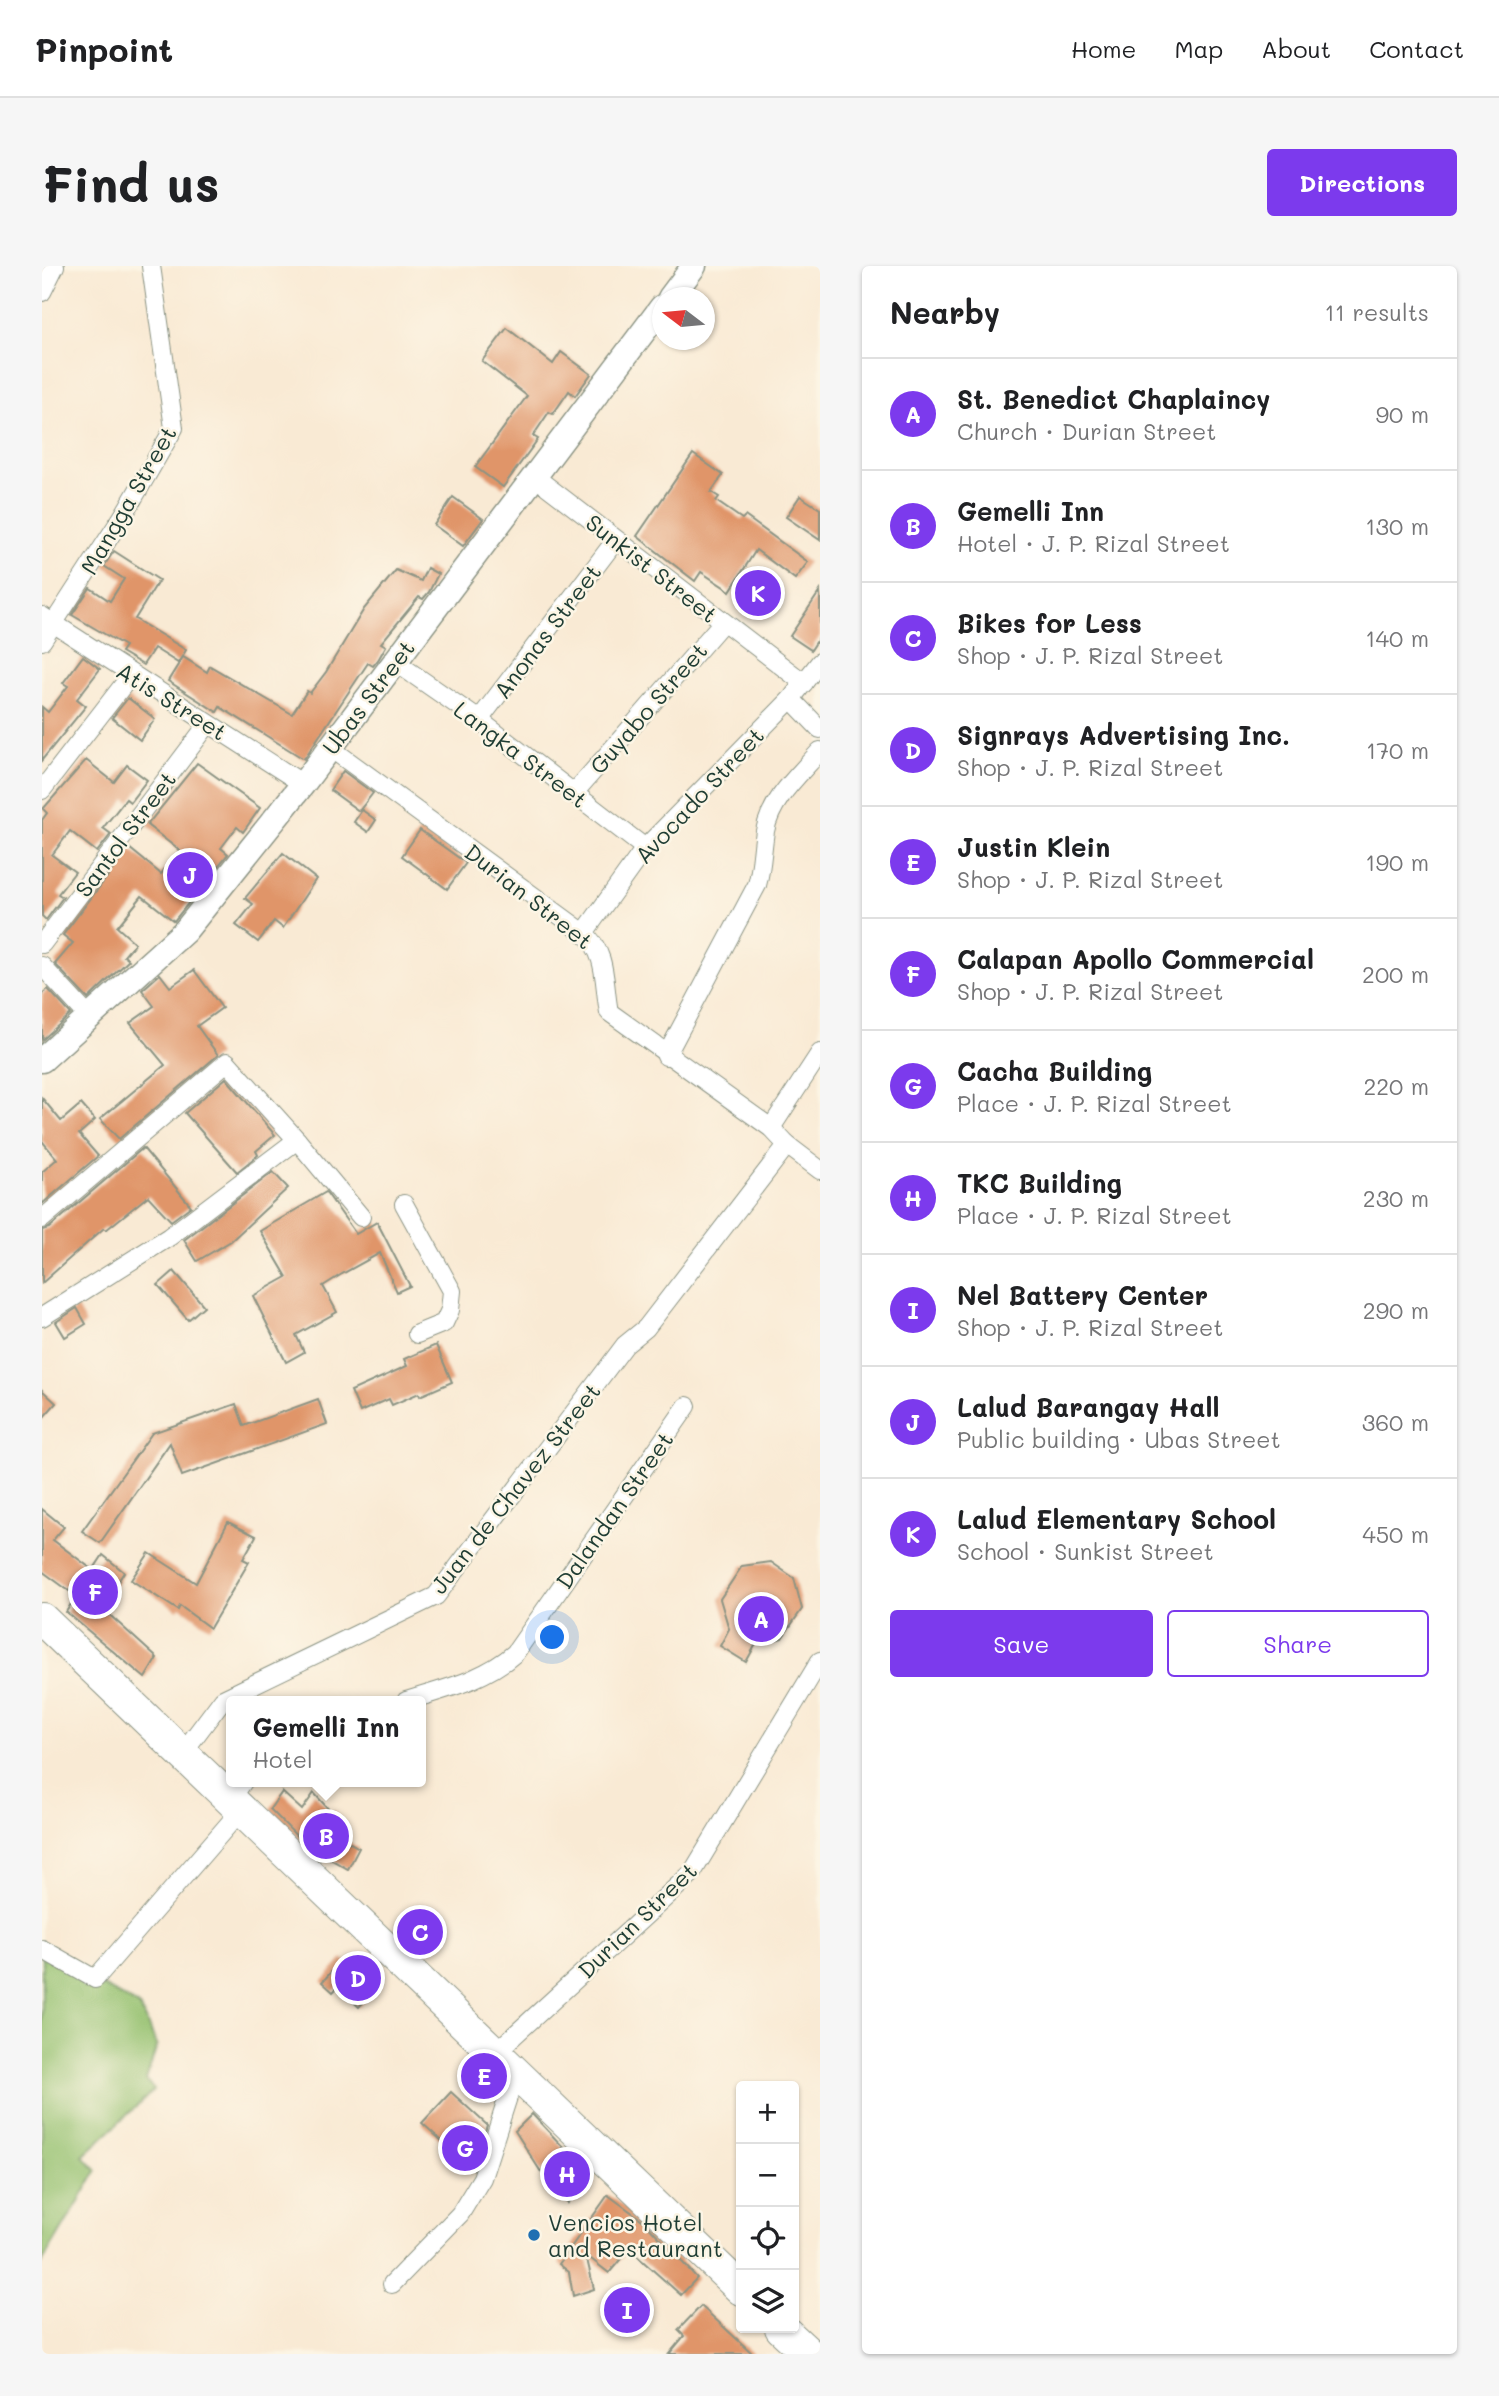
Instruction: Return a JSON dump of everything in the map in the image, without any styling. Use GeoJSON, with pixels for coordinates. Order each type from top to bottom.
{"type":"FeatureCollection","features":[{"type":"Feature","properties":{"kind":"highway"},"geometry":{"type":"LineString","coordinates":[[42,1619],[181,1755],[238,1797],[736,2285]]}},
{"type":"Feature","properties":{"kind":"highway"},"geometry":{"type":"LineString","coordinates":[[786,2333],[809,2354]]}},
{"type":"Feature","properties":{"kind":"street"},"geometry":{"type":"LineString","coordinates":[[42,292],[55,266]]}},
{"type":"Feature","properties":{"kind":"street","name":"Mangga Street"},"geometry":{"type":"LineString","coordinates":[[42,641],[48,620],[174,428],[151,266]]}},
{"type":"Feature","properties":{"kind":"street"},"geometry":{"type":"LineString","coordinates":[[678,287],[694,266]]}},
{"type":"Feature","properties":{"kind":"street","name":"Ubas Street"},"geometry":{"type":"LineString","coordinates":[[42,1060],[185,931],[303,784],[652,322]]}},
{"type":"Feature","properties":{"kind":"street","name":"Sunkist Street"},"geometry":{"type":"LineString","coordinates":[[535,477],[615,541],[804,683]]}},
{"type":"Feature","properties":{"kind":"street","name":"Anonas Street"},"geometry":{"type":"LineString","coordinates":[[479,720],[615,541]]}},
{"type":"Feature","properties":{"kind":"street","name":"Atis Street"},"geometry":{"type":"LineString","coordinates":[[48,620],[303,784]]}},
{"type":"Feature","properties":{"kind":"street","name":"Guyabo Street"},"geometry":{"type":"LineString","coordinates":[[574,793],[722,622]]}},
{"type":"Feature","properties":{"kind":"street","name":"Langka Street"},"geometry":{"type":"LineString","coordinates":[[394,661],[479,720],[645,848]]}},
{"type":"Feature","properties":{"kind":"street","name":"Avocado Street"},"geometry":{"type":"LineString","coordinates":[[584,933],[645,848],[791,699],[820,662]]}},
{"type":"Feature","properties":{"kind":"street"},"geometry":{"type":"LineString","coordinates":[[42,790],[131,675]]}},
{"type":"Feature","properties":{"kind":"street"},"geometry":{"type":"LineString","coordinates":[[791,699],[820,729]]}},
{"type":"Feature","properties":{"kind":"street","name":"Santol Street"},"geometry":{"type":"LineString","coordinates":[[42,944],[208,724]]}},
{"type":"Feature","properties":{"kind":"street","name":"Durian Street"},"geometry":{"type":"LineString","coordinates":[[329,747],[596,943],[603,960],[609,1012],[666,1056],[771,1128],[787,1145],[820,1170]]}},
{"type":"Feature","properties":{"kind":"street"},"geometry":{"type":"LineString","coordinates":[[666,1056],[757,886],[764,859],[765,831],[775,803],[820,751]]}},
{"type":"Feature","properties":{"kind":"street"},"geometry":{"type":"LineString","coordinates":[[42,966],[90,1017]]}},
{"type":"Feature","properties":{"kind":"street"},"geometry":{"type":"LineString","coordinates":[[771,1128],[820,1053]]}},
{"type":"Feature","properties":{"kind":"street"},"geometry":{"type":"LineString","coordinates":[[42,1219],[226,1062],[297,1140],[361,1217]]}},
{"type":"Feature","properties":{"kind":"street"},"geometry":{"type":"LineString","coordinates":[[42,1317],[169,1237],[297,1140]]}},
{"type":"Feature","properties":{"kind":"street","name":"Juan de Chavez Street"},"geometry":{"type":"LineString","coordinates":[[229,1696],[436,1596],[625,1345],[646,1328],[787,1145]]}},
{"type":"Feature","properties":{"kind":"street"},"geometry":{"type":"LineString","coordinates":[[404,1203],[452,1291],[450,1310],[444,1322],[417,1334]]}},
{"type":"Feature","properties":{"kind":"street","name":"Dalandan Street"},"geometry":{"type":"LineString","coordinates":[[421,1696],[481,1676],[499,1667],[515,1653],[687,1406]]}},
{"type":"Feature","properties":{"kind":"street","name":"Durian Street"},"geometry":{"type":"LineString","coordinates":[[506,2062],[692,1873],[820,1661]]}},
{"type":"Feature","properties":{"kind":"street","name":"Juan de Chavez Street"},"geometry":{"type":"LineString","coordinates":[[181,1755],[226,1698]]}},
{"type":"Feature","properties":{"kind":"street"},"geometry":{"type":"LineString","coordinates":[[42,1949],[95,1979],[238,1797]]}},
{"type":"Feature","properties":{"kind":"street"},"geometry":{"type":"LineString","coordinates":[[391,2284],[460,2214],[482,2178],[506,2062]]}},
{"type":"Feature","properties":{"kind":"green space"},"geometry":{"type":"Polygon","coordinates":[[[42,1953],[139,2006],[157,2045],[146,2080],[154,2090],[83,2156],[97,2171],[42,2263],[42,1953]]]}},
{"type":"Feature","properties":{"kind":"building"},"geometry":{"type":"Polygon","coordinates":[[[507,328],[553,364],[561,352],[591,374],[575,396],[569,391],[553,414],[549,412],[533,436],[538,439],[503,487],[475,467],[527,396],[482,361],[507,328]]]}},
{"type":"Feature","properties":{"kind":"building"},"geometry":{"type":"Polygon","coordinates":[[[693,454],[723,475],[711,492],[719,497],[716,501],[742,519],[745,516],[808,562],[795,579],[756,550],[730,591],[701,572],[695,581],[637,536],[693,454]]]}},
{"type":"Feature","properties":{"kind":"building"},"geometry":{"type":"Polygon","coordinates":[[[800,496],[820,509],[820,540],[786,517],[800,496]]]}},
{"type":"Feature","properties":{"kind":"building"},"geometry":{"type":"Polygon","coordinates":[[[453,497],[483,519],[463,546],[434,525],[453,497]]]}},
{"type":"Feature","properties":{"kind":"building"},"geometry":{"type":"Polygon","coordinates":[[[114,551],[159,580],[135,619],[186,650],[178,663],[154,648],[143,665],[121,652],[125,646],[72,615],[90,588],[110,601],[124,579],[104,566],[114,551]]]}},
{"type":"Feature","properties":{"kind":"building"},"geometry":{"type":"Polygon","coordinates":[[[427,568],[438,574],[429,592],[423,599],[419,597],[381,643],[386,646],[378,660],[373,666],[368,663],[304,759],[220,707],[217,712],[168,681],[183,657],[207,672],[210,666],[292,714],[307,691],[310,693],[326,672],[364,609],[396,570],[421,581],[427,568]]]}},
{"type":"Feature","properties":{"kind":"building"},"geometry":{"type":"Polygon","coordinates":[[[820,591],[820,636],[811,650],[790,636],[820,591]]]}},
{"type":"Feature","properties":{"kind":"building"},"geometry":{"type":"Polygon","coordinates":[[[83,656],[100,669],[77,699],[86,706],[42,760],[42,707],[48,712],[68,686],[63,683],[83,656]]]}},
{"type":"Feature","properties":{"kind":"building"},"geometry":{"type":"Polygon","coordinates":[[[128,698],[155,719],[140,740],[112,718],[128,698]]]}},
{"type":"Feature","properties":{"kind":"building"},"geometry":{"type":"Polygon","coordinates":[[[86,760],[114,782],[127,765],[147,780],[130,802],[126,799],[103,828],[111,834],[97,852],[70,831],[52,855],[75,872],[58,894],[63,897],[46,920],[42,916],[42,820],[47,813],[43,809],[86,760]]]}},
{"type":"Feature","properties":{"kind":"building"},"geometry":{"type":"Polygon","coordinates":[[[197,763],[260,808],[243,832],[237,827],[221,848],[228,854],[174,921],[142,896],[117,927],[135,943],[124,956],[129,960],[88,999],[55,964],[73,943],[63,935],[129,848],[161,874],[180,851],[147,825],[197,763]]]}},
{"type":"Feature","properties":{"kind":"building"},"geometry":{"type":"Polygon","coordinates":[[[343,771],[373,793],[359,811],[330,790],[343,771]]]}},
{"type":"Feature","properties":{"kind":"building"},"geometry":{"type":"Polygon","coordinates":[[[362,810],[376,820],[368,832],[354,822],[362,810]]]}},
{"type":"Feature","properties":{"kind":"building"},"geometry":{"type":"Polygon","coordinates":[[[420,830],[466,863],[447,889],[402,856],[420,830]]]}},
{"type":"Feature","properties":{"kind":"building"},"geometry":{"type":"Polygon","coordinates":[[[283,853],[316,879],[283,928],[274,921],[258,942],[236,925],[253,904],[245,898],[283,853]]]}},
{"type":"Feature","properties":{"kind":"building"},"geometry":{"type":"Polygon","coordinates":[[[194,970],[222,1008],[197,1026],[218,1055],[119,1139],[100,1119],[165,1065],[130,1023],[154,1006],[142,990],[160,974],[170,987],[194,970]]]}},
{"type":"Feature","properties":{"kind":"building"},"geometry":{"type":"Polygon","coordinates":[[[48,989],[71,1014],[42,1040],[42,994],[48,989]]]}},
{"type":"Feature","properties":{"kind":"building"},"geometry":{"type":"Polygon","coordinates":[[[226,1078],[275,1135],[256,1151],[258,1155],[237,1172],[185,1113],[226,1078]]]}},
{"type":"Feature","properties":{"kind":"building"},"geometry":{"type":"Polygon","coordinates":[[[42,1098],[61,1121],[81,1104],[95,1120],[79,1134],[98,1156],[42,1204],[42,1172],[57,1159],[42,1141],[42,1098]]]}},
{"type":"Feature","properties":{"kind":"building"},"geometry":{"type":"Polygon","coordinates":[[[143,1148],[191,1206],[171,1221],[148,1196],[106,1230],[104,1228],[42,1283],[42,1230],[49,1228],[143,1148]]]}},
{"type":"Feature","properties":{"kind":"building"},"geometry":{"type":"Polygon","coordinates":[[[273,1172],[288,1188],[231,1241],[197,1261],[184,1240],[273,1172]]]}},
{"type":"Feature","properties":{"kind":"building"},"geometry":{"type":"Polygon","coordinates":[[[326,1192],[356,1234],[377,1222],[410,1286],[397,1292],[380,1253],[342,1274],[323,1286],[337,1312],[296,1335],[304,1352],[286,1362],[253,1296],[287,1277],[260,1231],[326,1192]]]}},
{"type":"Feature","properties":{"kind":"building"},"geometry":{"type":"Polygon","coordinates":[[[174,1271],[204,1306],[188,1320],[158,1285],[174,1271]]]}},
{"type":"Feature","properties":{"kind":"building"},"geometry":{"type":"Polygon","coordinates":[[[77,1308],[86,1324],[65,1337],[56,1322],[77,1308]]]}},
{"type":"Feature","properties":{"kind":"building"},"geometry":{"type":"Polygon","coordinates":[[[436,1345],[452,1382],[420,1396],[419,1393],[392,1405],[389,1399],[360,1412],[351,1391],[407,1366],[404,1359],[436,1345]]]}},
{"type":"Feature","properties":{"kind":"building"},"geometry":{"type":"Polygon","coordinates":[[[42,1390],[56,1403],[42,1419],[42,1390]]]}},
{"type":"Feature","properties":{"kind":"building"},"geometry":{"type":"Polygon","coordinates":[[[318,1399],[327,1424],[182,1476],[170,1443],[100,1543],[82,1531],[152,1433],[236,1404],[244,1426],[318,1399]]]}},
{"type":"Feature","properties":{"kind":"building"},"geometry":{"type":"Polygon","coordinates":[[[42,1509],[64,1527],[53,1540],[93,1570],[103,1555],[124,1572],[102,1608],[157,1658],[145,1678],[66,1612],[76,1596],[42,1571],[42,1509]]]}},
{"type":"Feature","properties":{"kind":"building"},"geometry":{"type":"Polygon","coordinates":[[[228,1522],[256,1536],[243,1559],[249,1562],[210,1628],[180,1606],[178,1610],[131,1580],[149,1553],[196,1583],[228,1522]]]}},
{"type":"Feature","properties":{"kind":"building"},"geometry":{"type":"Polygon","coordinates":[[[771,1562],[794,1578],[802,1609],[782,1638],[756,1644],[746,1662],[720,1646],[729,1629],[720,1599],[742,1566],[771,1562]]]}},
{"type":"Feature","properties":{"kind":"building"},"geometry":{"type":"Polygon","coordinates":[[[282,1792],[302,1810],[314,1793],[332,1813],[334,1810],[343,1824],[336,1835],[359,1848],[348,1869],[323,1855],[320,1860],[270,1809],[282,1792]]]}},
{"type":"Feature","properties":{"kind":"building"},"geometry":{"type":"Polygon","coordinates":[[[422,1911],[442,1928],[418,1954],[399,1936],[422,1911]]]}},
{"type":"Feature","properties":{"kind":"building"},"geometry":{"type":"Polygon","coordinates":[[[343,1959],[376,1988],[359,2007],[338,1987],[333,1992],[322,1982],[343,1959]]]}},
{"type":"Feature","properties":{"kind":"building"},"geometry":{"type":"Polygon","coordinates":[[[451,2092],[487,2125],[473,2169],[422,2123],[451,2092]]]}},
{"type":"Feature","properties":{"kind":"building"},"geometry":{"type":"Polygon","coordinates":[[[532,2114],[564,2148],[560,2152],[589,2180],[567,2203],[546,2166],[541,2172],[515,2131],[532,2114]]]}},
{"type":"Feature","properties":{"kind":"building"},"geometry":{"type":"Polygon","coordinates":[[[608,2195],[645,2222],[697,2278],[681,2295],[629,2249],[609,2273],[586,2255],[594,2289],[573,2296],[569,2272],[559,2264],[608,2195]]]}},
{"type":"Feature","properties":{"kind":"building"},"geometry":{"type":"Polygon","coordinates":[[[701,2306],[753,2354],[669,2354],[684,2336],[678,2330],[701,2306]]]}},
{"type":"Feature","properties":{"kind":"place","name":"Lalud Elementary School"},"geometry":{"type":"Point","coordinates":[758,593]}},
{"type":"Feature","properties":{"kind":"place","name":"Lalud Barangay Hall"},"geometry":{"type":"Point","coordinates":[190,875]}},
{"type":"Feature","properties":{"kind":"place","name":"Calapan Apollo Commercial"},"geometry":{"type":"Point","coordinates":[95,1592]}},
{"type":"Feature","properties":{"kind":"place","name":"St. Benedict Chaplaincy"},"geometry":{"type":"Point","coordinates":[761,1619]}},
{"type":"Feature","properties":{"kind":"place","name":"Gemelli Inn"},"geometry":{"type":"Point","coordinates":[326,1836]}},
{"type":"Feature","properties":{"kind":"place","name":"Bikes for Less"},"geometry":{"type":"Point","coordinates":[420,1932]}},
{"type":"Feature","properties":{"kind":"place","name":"Signrays Advertising Inc."},"geometry":{"type":"Point","coordinates":[358,1978]}},
{"type":"Feature","properties":{"kind":"place","name":"Justin Klein"},"geometry":{"type":"Point","coordinates":[484,2076]}},
{"type":"Feature","properties":{"kind":"place","name":"Cacha Building"},"geometry":{"type":"Point","coordinates":[465,2148]}},
{"type":"Feature","properties":{"kind":"place","name":"TKC Building"},"geometry":{"type":"Point","coordinates":[567,2174]}},
{"type":"Feature","properties":{"kind":"place","name":"Vencios Hotel and Restaurant"},"geometry":{"type":"Point","coordinates":[534,2235]}},
{"type":"Feature","properties":{"kind":"place","name":"Nel Battery Center"},"geometry":{"type":"Point","coordinates":[627,2310]}}]}
